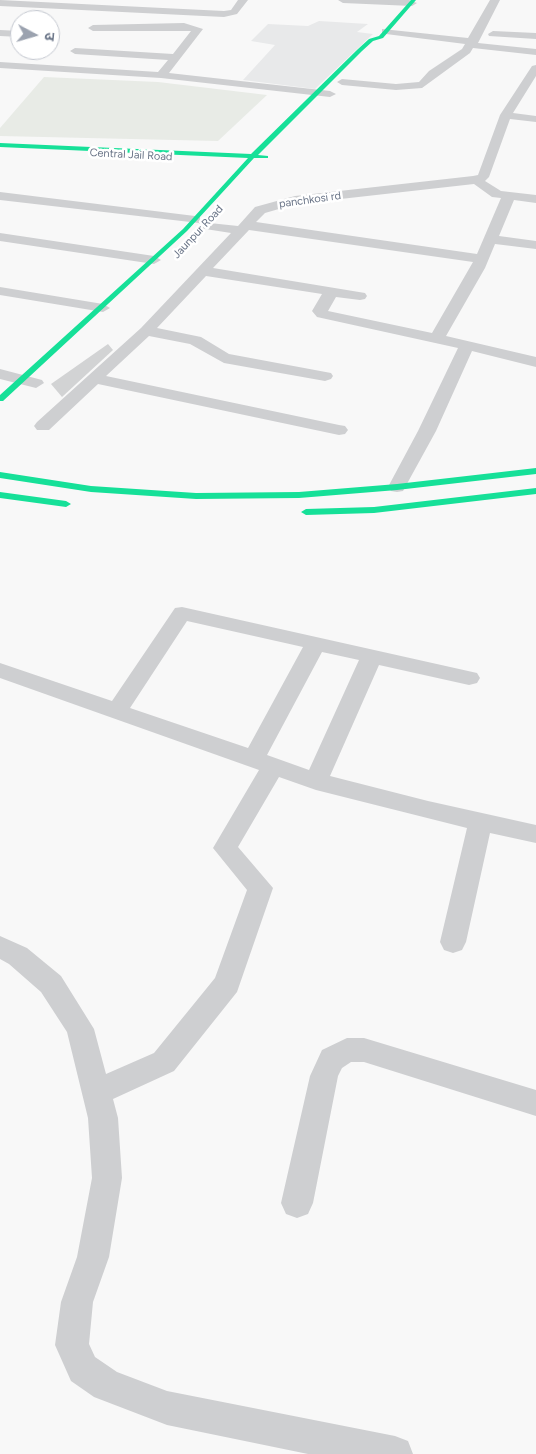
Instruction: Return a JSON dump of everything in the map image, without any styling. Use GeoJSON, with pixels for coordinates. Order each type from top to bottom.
{"type":"FeatureCollection","features":[{"type":"Feature","properties":{"kind":"main road","name":"Jaunpur Road"},"geometry":{"type":"LineString","coordinates":[[0,398],[34,381],[103,308],[154,260],[199,223],[317,92],[371,40],[384,34],[413,2]]}},
{"type":"Feature","properties":{"kind":"main road","name":"Jaunpur Road"},"geometry":{"type":"LineString","coordinates":[[258,159],[330,94],[382,42],[384,34]]}},
{"type":"Feature","properties":{"kind":"main road"},"geometry":{"type":"LineString","coordinates":[[0,146],[18,148]]}},
{"type":"Feature","properties":{"kind":"main road","name":"Central Jail Road"},"geometry":{"type":"LineString","coordinates":[[0,150],[18,148],[258,159]]}},
{"type":"Feature","properties":{"kind":"main road","name":"Jaunpur Road"},"geometry":{"type":"LineString","coordinates":[[179,252],[199,223]]}},
{"type":"Feature","properties":{"kind":"main road"},"geometry":{"type":"LineString","coordinates":[[0,475],[91,489],[196,496],[298,495],[397,487],[536,471]]}},
{"type":"Feature","properties":{"kind":"main road"},"geometry":{"type":"LineString","coordinates":[[294,512],[374,510],[536,491]]}},
{"type":"Feature","properties":{"kind":"main road"},"geometry":{"type":"LineString","coordinates":[[0,495],[80,505]]}},
{"type":"Feature","properties":{"kind":"street"},"geometry":{"type":"LineString","coordinates":[[60,69],[116,0]]}},
{"type":"Feature","properties":{"kind":"street"},"geometry":{"type":"LineString","coordinates":[[0,3],[35,2],[108,9],[231,14],[242,0]]}},
{"type":"Feature","properties":{"kind":"street"},"geometry":{"type":"LineString","coordinates":[[343,0],[413,2]]}},
{"type":"Feature","properties":{"kind":"street"},"geometry":{"type":"LineString","coordinates":[[342,82],[417,87],[433,72],[463,54],[496,0]]}},
{"type":"Feature","properties":{"kind":"street"},"geometry":{"type":"LineString","coordinates":[[60,13],[66,6]]}},
{"type":"Feature","properties":{"kind":"street"},"geometry":{"type":"LineString","coordinates":[[83,40],[145,27],[173,30],[198,29],[160,75]]}},
{"type":"Feature","properties":{"kind":"street"},"geometry":{"type":"LineString","coordinates":[[127,54],[145,27]]}},
{"type":"Feature","properties":{"kind":"street"},"geometry":{"type":"LineString","coordinates":[[384,34],[473,40],[536,52]]}},
{"type":"Feature","properties":{"kind":"street"},"geometry":{"type":"LineString","coordinates":[[473,40],[536,36]]}},
{"type":"Feature","properties":{"kind":"street"},"geometry":{"type":"LineString","coordinates":[[83,40],[127,54],[156,52],[174,58]]}},
{"type":"Feature","properties":{"kind":"street"},"geometry":{"type":"LineString","coordinates":[[440,57],[452,60]]}},
{"type":"Feature","properties":{"kind":"street"},"geometry":{"type":"LineString","coordinates":[[3,68],[60,69],[160,75],[330,94]]}},
{"type":"Feature","properties":{"kind":"street"},"geometry":{"type":"LineString","coordinates":[[536,68],[506,115],[487,172],[484,177],[476,180],[489,191],[509,196],[536,199]]}},
{"type":"Feature","properties":{"kind":"street"},"geometry":{"type":"LineString","coordinates":[[520,94],[536,96]]}},
{"type":"Feature","properties":{"kind":"street"},"geometry":{"type":"LineString","coordinates":[[506,115],[536,119]]}},
{"type":"Feature","properties":{"kind":"street","name":"panchkosi rd"},"geometry":{"type":"LineString","coordinates":[[43,426],[146,331],[260,210],[295,200],[476,180]]}},
{"type":"Feature","properties":{"kind":"street"},"geometry":{"type":"LineString","coordinates":[[0,196],[482,259]]}},
{"type":"Feature","properties":{"kind":"street"},"geometry":{"type":"LineString","coordinates":[[436,339],[482,259],[509,196]]}},
{"type":"Feature","properties":{"kind":"street"},"geometry":{"type":"LineString","coordinates":[[0,237],[154,260]]}},
{"type":"Feature","properties":{"kind":"street"},"geometry":{"type":"LineString","coordinates":[[490,239],[536,245]]}},
{"type":"Feature","properties":{"kind":"street"},"geometry":{"type":"LineString","coordinates":[[202,271],[360,296]]}},
{"type":"Feature","properties":{"kind":"street"},"geometry":{"type":"LineString","coordinates":[[0,291],[103,308]]}},
{"type":"Feature","properties":{"kind":"street"},"geometry":{"type":"LineString","coordinates":[[332,291],[322,306],[320,311],[322,314],[372,323],[466,347],[536,362]]}},
{"type":"Feature","properties":{"kind":"street"},"geometry":{"type":"LineString","coordinates":[[146,331],[195,340],[224,358],[326,376]]}},
{"type":"Feature","properties":{"kind":"street"},"geometry":{"type":"LineString","coordinates":[[397,487],[427,431],[466,347]]}},
{"type":"Feature","properties":{"kind":"street"},"geometry":{"type":"LineString","coordinates":[[0,374],[34,381]]}},
{"type":"Feature","properties":{"kind":"street"},"geometry":{"type":"LineString","coordinates":[[95,379],[339,430]]}},
{"type":"Feature","properties":{"kind":"street"},"geometry":{"type":"LineString","coordinates":[[117,710],[182,613],[469,678]]}},
{"type":"Feature","properties":{"kind":"street"},"geometry":{"type":"LineString","coordinates":[[97,1092],[164,1062],[227,984],[260,888],[226,848],[316,644]]}},
{"type":"Feature","properties":{"kind":"street"},"geometry":{"type":"LineString","coordinates":[[316,781],[372,656]]}},
{"type":"Feature","properties":{"kind":"street"},"geometry":{"type":"LineString","coordinates":[[0,670],[117,710],[263,764],[316,781],[536,834]]}},
{"type":"Feature","properties":{"kind":"street"},"geometry":{"type":"LineString","coordinates":[[453,942],[480,822]]}},
{"type":"Feature","properties":{"kind":"street"},"geometry":{"type":"LineString","coordinates":[[0,947],[18,956],[51,984],[80,1029],[103,1118],[107,1178],[93,1257],[77,1302],[72,1345],[83,1370],[106,1385],[166,1408],[395,1454]]}},
{"type":"Feature","properties":{"kind":"street"},"geometry":{"type":"LineString","coordinates":[[298,1203],[324,1076],[332,1059],[346,1050],[364,1050],[536,1103]]}},
{"type":"Feature","properties":{"kind":"shaded area"},"geometry":{"type":"Polygon","coordinates":[[[319,21],[368,24],[357,32],[373,34],[315,89],[243,80],[275,45],[251,41],[268,24],[308,26],[319,21]]]}},
{"type":"Feature","properties":{"kind":"shaded area"},"geometry":{"type":"Polygon","coordinates":[[[44,77],[158,82],[267,95],[218,141],[0,136],[0,128],[44,77]]]}},
{"type":"Feature","properties":{"kind":"building"},"geometry":{"type":"Polygon","coordinates":[[[108,344],[113,350],[62,397],[51,384],[108,344]]]}},
{"type":"Feature","properties":{"kind":"traffic: fast"},"geometry":{"type":"LineString","coordinates":[[0,399],[185,230],[256,153],[360,50],[371,40],[381,37],[414,0]]}},
{"type":"Feature","properties":{"kind":"traffic: fast"},"geometry":{"type":"LineString","coordinates":[[0,145],[266,157]]}},
{"type":"Feature","properties":{"kind":"traffic: fast"},"geometry":{"type":"LineString","coordinates":[[0,475],[91,489],[196,496],[299,495],[397,487],[536,471]]}},
{"type":"Feature","properties":{"kind":"traffic: fast"},"geometry":{"type":"LineString","coordinates":[[306,512],[374,510],[536,491]]}},
{"type":"Feature","properties":{"kind":"traffic: fast"},"geometry":{"type":"LineString","coordinates":[[0,495],[66,504]]}}]}
